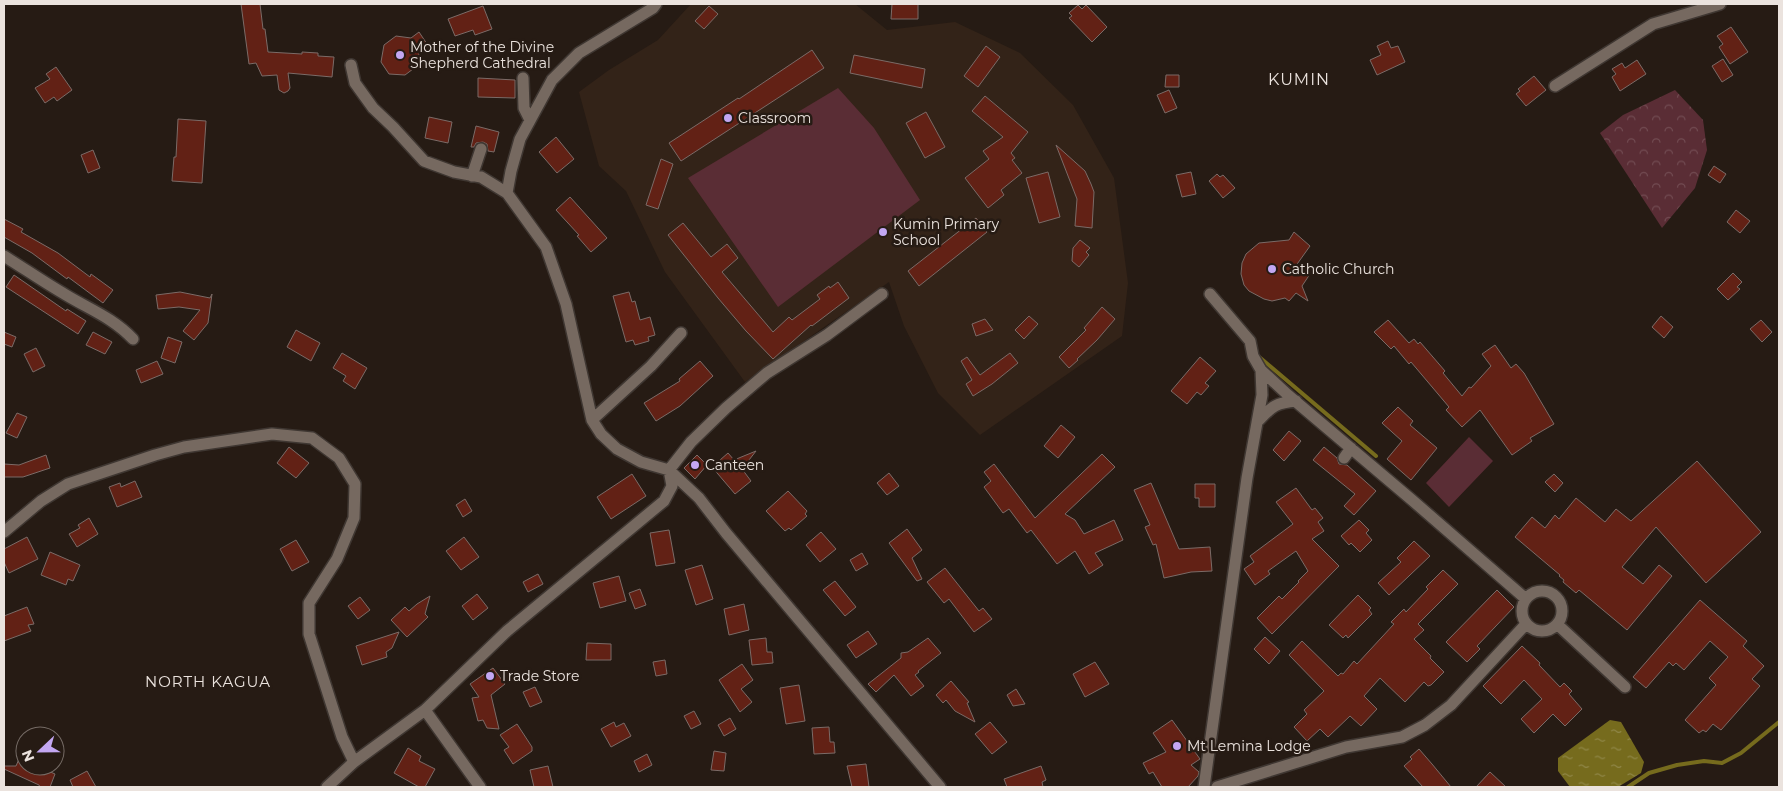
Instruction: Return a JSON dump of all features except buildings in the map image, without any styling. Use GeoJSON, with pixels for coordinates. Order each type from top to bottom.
{"type":"FeatureCollection","features":[{"type":"Feature","properties":{"kind":"street"},"geometry":{"type":"LineString","coordinates":[[507,193],[520,139],[552,80],[578,53],[653,8],[656,4]]}},
{"type":"Feature","properties":{"kind":"street"},"geometry":{"type":"LineString","coordinates":[[1555,86],[1653,24],[1720,4]]}},
{"type":"Feature","properties":{"kind":"street"},"geometry":{"type":"LineString","coordinates":[[351,65],[355,83],[373,108],[424,161],[454,172],[481,178],[507,193],[546,247],[566,304],[592,420],[601,434],[617,449],[641,462],[669,470],[699,498],[726,533],[940,787]]}},
{"type":"Feature","properties":{"kind":"street"},"geometry":{"type":"LineString","coordinates":[[523,78],[524,108],[530,120]]}},
{"type":"Feature","properties":{"kind":"street"},"geometry":{"type":"LineString","coordinates":[[472,176],[481,149]]}},
{"type":"Feature","properties":{"kind":"street"},"geometry":{"type":"LineString","coordinates":[[4,256],[68,296],[104,315],[122,327],[133,339]]}},
{"type":"Feature","properties":{"kind":"street"},"geometry":{"type":"LineString","coordinates":[[327,787],[354,762],[425,710],[507,631],[664,500],[672,486],[669,470],[691,442],[726,408],[768,373],[827,335],[882,294]]}},
{"type":"Feature","properties":{"kind":"street"},"geometry":{"type":"LineString","coordinates":[[1210,294],[1250,341],[1253,356],[1261,370],[1526,600]]}},
{"type":"Feature","properties":{"kind":"street"},"geometry":{"type":"LineString","coordinates":[[592,420],[651,366],[681,333]]}},
{"type":"Feature","properties":{"kind":"street"},"geometry":{"type":"LineString","coordinates":[[1204,787],[1221,677],[1247,478],[1262,395],[1261,370]]}},
{"type":"Feature","properties":{"kind":"street"},"geometry":{"type":"LineString","coordinates":[[1258,422],[1273,406],[1280,402],[1296,401]]}},
{"type":"Feature","properties":{"kind":"street"},"geometry":{"type":"LineString","coordinates":[[4,532],[41,500],[68,484],[155,455],[184,447],[272,434],[312,438],[339,458],[355,484],[354,518],[337,558],[309,603],[309,634],[342,737],[354,762]]}},
{"type":"Feature","properties":{"kind":"street"},"geometry":{"type":"LineString","coordinates":[[1344,458],[1351,448]]}},
{"type":"Feature","properties":{"kind":"street"},"geometry":{"type":"LineString","coordinates":[[1543,591],[1555,595],[1562,606],[1562,620],[1552,630],[1545,632],[1532,629],[1526,624],[1522,612],[1526,600],[1530,595],[1543,591]]}},
{"type":"Feature","properties":{"kind":"street"},"geometry":{"type":"LineString","coordinates":[[1217,787],[1346,747],[1402,737],[1425,725],[1452,705],[1526,624]]}},
{"type":"Feature","properties":{"kind":"street"},"geometry":{"type":"LineString","coordinates":[[1558,625],[1625,687]]}},
{"type":"Feature","properties":{"kind":"street"},"geometry":{"type":"LineString","coordinates":[[425,710],[480,787]]}},
{"type":"Feature","properties":{"kind":"shaded area","name":"Kumin Primary School"},"geometry":{"type":"Polygon","coordinates":[[[691,4],[855,4],[887,30],[955,22],[1020,53],[1073,105],[1114,178],[1128,283],[1122,336],[980,435],[938,393],[904,326],[889,282],[745,382],[665,272],[626,191],[599,166],[579,92],[609,70],[658,40],[691,4]]]}},
{"type":"Feature","properties":{"kind":"green space"},"geometry":{"type":"Polygon","coordinates":[[[838,88],[874,128],[920,200],[778,307],[688,178],[838,88]]]}},
{"type":"Feature","properties":{"kind":"green space"},"geometry":{"type":"Polygon","coordinates":[[[1675,90],[1703,120],[1707,150],[1695,188],[1662,228],[1600,133],[1623,115],[1675,90]]]}},
{"type":"Feature","properties":{"kind":"green space"},"geometry":{"type":"Polygon","coordinates":[[[1469,437],[1493,461],[1449,507],[1426,483],[1469,437]]]}},
{"type":"Feature","properties":{"kind":"water"},"geometry":{"type":"Polygon","coordinates":[[[1610,720],[1621,722],[1644,762],[1641,773],[1618,787],[1570,787],[1558,771],[1558,758],[1610,720]]]}},
{"type":"Feature","properties":{"kind":"waterway"},"geometry":{"type":"LineString","coordinates":[[1258,356],[1376,456]]}},
{"type":"Feature","properties":{"kind":"waterway"},"geometry":{"type":"LineString","coordinates":[[1628,787],[1649,773],[1677,765],[1704,761],[1722,763],[1741,753],[1779,722]]}},
{"type":"Feature","properties":{"kind":"place","name":"Mother of the Divine Shepherd Cathedral"},"geometry":{"type":"Point","coordinates":[400,55]}},
{"type":"Feature","properties":{"kind":"place","name":"Classroom"},"geometry":{"type":"Point","coordinates":[728,118]}},
{"type":"Feature","properties":{"kind":"place","name":"Kumin Primary School"},"geometry":{"type":"Point","coordinates":[883,232]}},
{"type":"Feature","properties":{"kind":"place","name":"Catholic Church"},"geometry":{"type":"Point","coordinates":[1272,269]}},
{"type":"Feature","properties":{"kind":"place","name":"Canteen"},"geometry":{"type":"Point","coordinates":[695,465]}},
{"type":"Feature","properties":{"kind":"place","name":"Trade Store"},"geometry":{"type":"Point","coordinates":[490,676]}},
{"type":"Feature","properties":{"kind":"place","name":"Mt Lemina Lodge"},"geometry":{"type":"Point","coordinates":[1177,746]}},
{"type":"Feature","properties":{"kind":"district","name":"KUMIN"},"geometry":{"type":"Point","coordinates":[1299,79]}},
{"type":"Feature","properties":{"kind":"district","name":"NORTH KAGUA"},"geometry":{"type":"Point","coordinates":[208,681]}}]}
